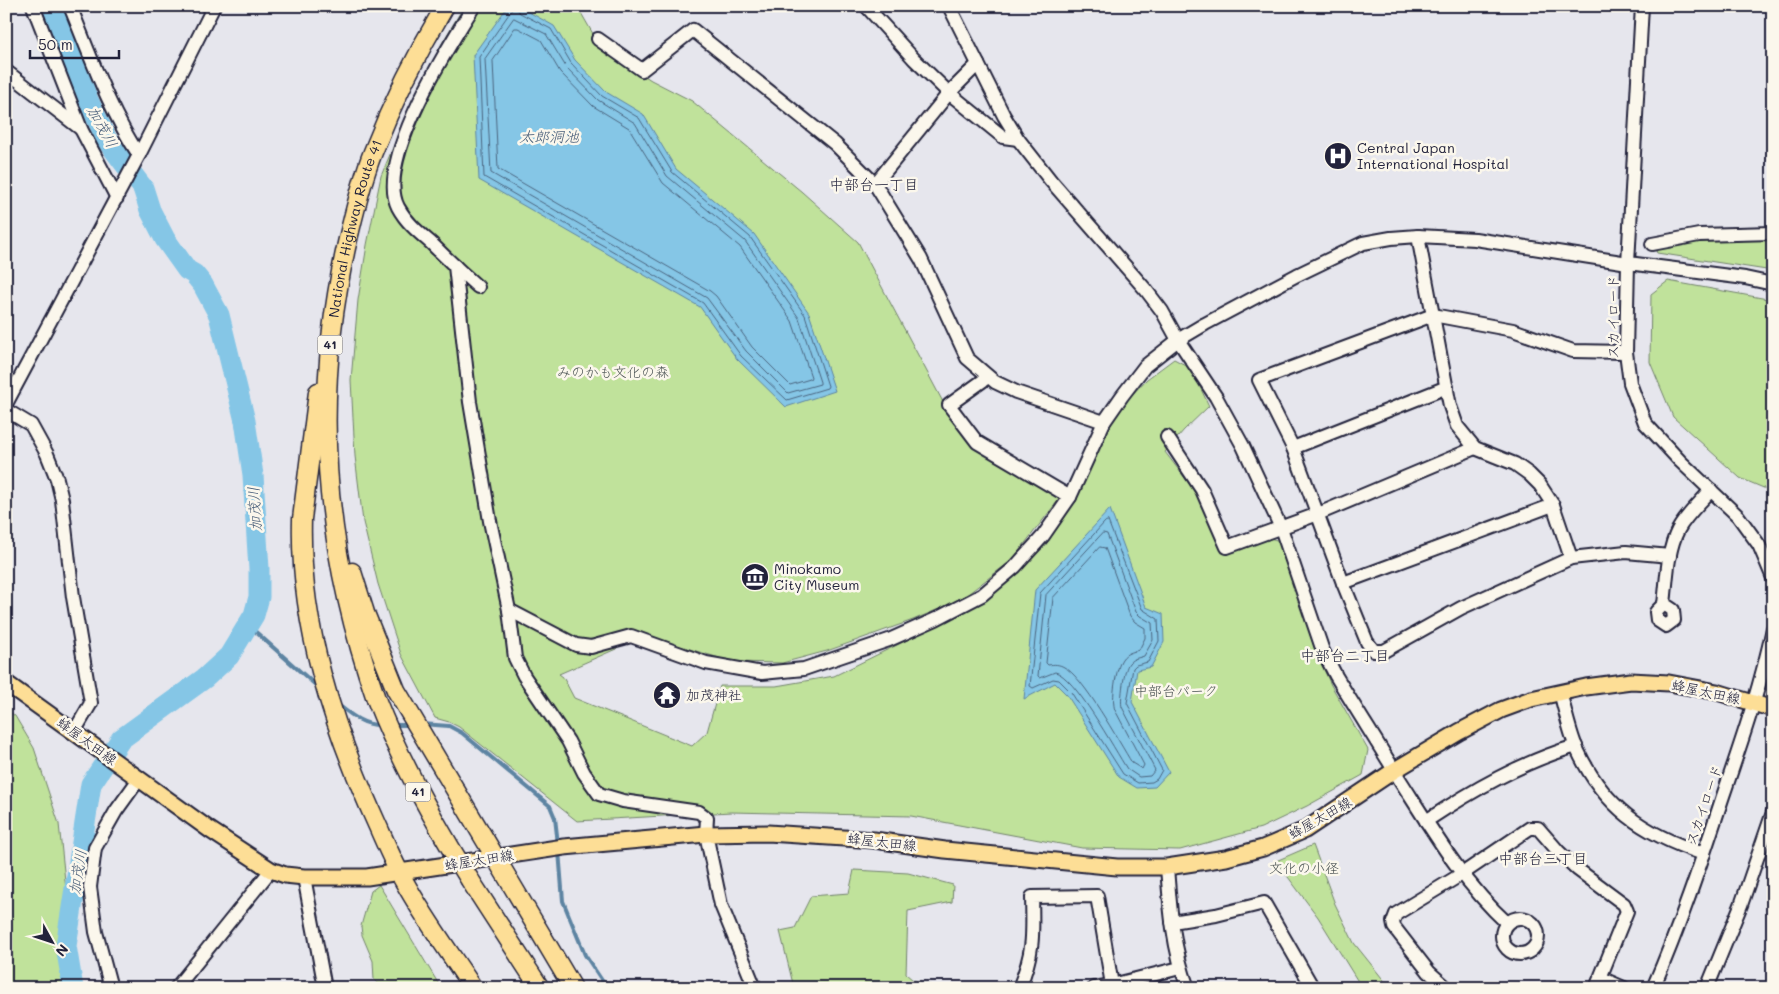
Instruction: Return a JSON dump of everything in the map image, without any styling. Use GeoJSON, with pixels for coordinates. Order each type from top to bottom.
{"type":"FeatureCollection","features":[{"type":"Feature","properties":{"kind":"highway","name":"National Highway Route 41"},"geometry":{"type":"LineString","coordinates":[[431,6],[409,44],[390,85],[358,168],[347,204],[324,322],[319,384],[323,487],[331,550],[346,622],[361,675],[423,802],[467,881],[532,988]]}},
{"type":"Feature","properties":{"kind":"highway","name":"National Highway Route 41"},"geometry":{"type":"LineString","coordinates":[[373,700],[350,614],[332,520],[326,429],[332,324],[341,270],[372,153],[395,99],[421,47],[445,6]]}},
{"type":"Feature","properties":{"kind":"highway","name":"41"},"geometry":{"type":"LineString","coordinates":[[329,355],[337,483],[355,586],[396,690],[573,988]]}},
{"type":"Feature","properties":{"kind":"highway","name":"41"},"geometry":{"type":"LineString","coordinates":[[319,384],[302,519],[308,604],[319,662],[335,720],[362,791],[399,872],[425,917],[473,988]]}},
{"type":"Feature","properties":{"kind":"highway","name":"National Highway Route 41"},"geometry":{"type":"LineString","coordinates":[[467,881],[540,988]]}},
{"type":"Feature","properties":{"kind":"main road","name":"蜂屋太田線"},"geometry":{"type":"LineString","coordinates":[[6,683],[210,830],[271,870],[285,875],[304,877],[367,877],[564,847],[706,834],[768,833],[841,838],[1117,867],[1167,867],[1226,858],[1262,848],[1306,830],[1395,770],[1459,732],[1501,710],[1531,699],[1586,687],[1631,681],[1659,683],[1717,692],[1773,709]]}},
{"type":"Feature","properties":{"kind":"street"},"geometry":{"type":"LineString","coordinates":[[33,6],[81,129],[117,198]]}},
{"type":"Feature","properties":{"kind":"street"},"geometry":{"type":"LineString","coordinates":[[70,6],[111,106],[140,156]]}},
{"type":"Feature","properties":{"kind":"street"},"geometry":{"type":"LineString","coordinates":[[8,396],[140,156],[214,6]]}},
{"type":"Feature","properties":{"kind":"street"},"geometry":{"type":"LineString","coordinates":[[474,6],[431,78],[406,132],[394,172],[394,189],[397,205],[405,219],[478,287]]}},
{"type":"Feature","properties":{"kind":"street"},"geometry":{"type":"LineString","coordinates":[[866,6],[914,59],[949,93],[1003,138],[1018,139]]}},
{"type":"Feature","properties":{"kind":"street"},"geometry":{"type":"LineString","coordinates":[[949,6],[1004,116],[1018,139],[1051,181],[1146,290],[1162,311],[1178,340],[1216,397],[1243,446],[1281,528],[1323,651],[1353,704],[1426,821],[1462,874],[1486,904],[1507,923]]}},
{"type":"Feature","properties":{"kind":"street","name":"スカイロード"},"geometry":{"type":"LineString","coordinates":[[1642,6],[1628,263],[1626,352],[1630,383],[1644,422],[1680,461],[1738,516],[1759,545],[1773,578]]}},
{"type":"Feature","properties":{"kind":"street"},"geometry":{"type":"LineString","coordinates":[[598,39],[642,70],[693,30],[835,144],[875,184],[921,259],[967,358],[995,382],[1016,392],[1104,422]]}},
{"type":"Feature","properties":{"kind":"street"},"geometry":{"type":"LineString","coordinates":[[875,184],[949,93],[978,64]]}},
{"type":"Feature","properties":{"kind":"street"},"geometry":{"type":"LineString","coordinates":[[6,71],[81,129]]}},
{"type":"Feature","properties":{"kind":"street"},"geometry":{"type":"LineString","coordinates":[[1652,244],[1699,235],[1773,232]]}},
{"type":"Feature","properties":{"kind":"street"},"geometry":{"type":"LineString","coordinates":[[509,610],[576,646],[591,647],[631,636],[706,663],[762,673],[804,669],[889,640],[936,619],[982,595],[1015,567],[1043,536],[1070,497],[1104,422],[1145,366],[1178,340],[1334,256],[1363,244],[1390,238],[1418,236],[1475,239],[1628,263],[1745,278],[1773,284]]}},
{"type":"Feature","properties":{"kind":"street"},"geometry":{"type":"LineString","coordinates":[[1418,236],[1450,406],[1457,426],[1476,448],[1514,464],[1529,474],[1540,485],[1553,505],[1571,558]]}},
{"type":"Feature","properties":{"kind":"street"},"geometry":{"type":"LineString","coordinates":[[455,266],[470,402],[490,521],[509,610],[515,658],[524,676],[568,741],[584,773],[599,794],[623,801],[699,812],[707,818],[706,834],[721,905],[755,988]]}},
{"type":"Feature","properties":{"kind":"street"},"geometry":{"type":"LineString","coordinates":[[1626,352],[1573,350],[1513,330],[1433,314],[1259,380],[1292,448],[1343,583],[1367,642],[1374,651],[1384,651],[1461,608],[1571,558],[1626,552],[1670,556]]}},
{"type":"Feature","properties":{"kind":"street"},"geometry":{"type":"LineString","coordinates":[[988,377],[949,405],[977,442],[1070,497]]}},
{"type":"Feature","properties":{"kind":"street"},"geometry":{"type":"LineString","coordinates":[[1292,448],[1447,387]]}},
{"type":"Feature","properties":{"kind":"street"},"geometry":{"type":"LineString","coordinates":[[6,410],[31,425],[47,454],[57,479],[62,500],[73,597],[91,703],[74,732]]}},
{"type":"Feature","properties":{"kind":"street"},"geometry":{"type":"LineString","coordinates":[[1167,437],[1202,490],[1227,547],[1318,514],[1476,448]]}},
{"type":"Feature","properties":{"kind":"street"},"geometry":{"type":"LineString","coordinates":[[1664,604],[1670,556],[1678,530],[1688,515],[1711,490]]}},
{"type":"Feature","properties":{"kind":"street"},"geometry":{"type":"LineString","coordinates":[[1343,583],[1553,505]]}},
{"type":"Feature","properties":{"kind":"street","name":"スカイロード"},"geometry":{"type":"LineString","coordinates":[[1653,988],[1675,938],[1704,854],[1768,653],[1773,628]]}},
{"type":"Feature","properties":{"kind":"street"},"geometry":{"type":"LineString","coordinates":[[1560,692],[1576,746],[1597,783],[1619,808],[1656,835],[1674,844],[1704,854]]}},
{"type":"Feature","properties":{"kind":"street"},"geometry":{"type":"LineString","coordinates":[[1426,821],[1464,796],[1504,775],[1527,764],[1576,746]]}},
{"type":"Feature","properties":{"kind":"street"},"geometry":{"type":"LineString","coordinates":[[111,988],[96,932],[90,887],[95,848],[138,778]]}},
{"type":"Feature","properties":{"kind":"street"},"geometry":{"type":"LineString","coordinates":[[1707,988],[1740,906],[1773,812]]}},
{"type":"Feature","properties":{"kind":"street"},"geometry":{"type":"LineString","coordinates":[[1447,988],[1429,972],[1394,927],[1393,922],[1396,914],[1462,874],[1530,828],[1538,828],[1577,869],[1627,907],[1598,983],[1624,988]]}},
{"type":"Feature","properties":{"kind":"street"},"geometry":{"type":"LineString","coordinates":[[1167,867],[1172,922],[1180,968],[1188,988]]}},
{"type":"Feature","properties":{"kind":"street"},"geometry":{"type":"LineString","coordinates":[[176,988],[271,870]]}},
{"type":"Feature","properties":{"kind":"street"},"geometry":{"type":"LineString","coordinates":[[304,877],[325,988]]}},
{"type":"Feature","properties":{"kind":"street"},"geometry":{"type":"LineString","coordinates":[[1019,988],[1032,950],[1032,897],[1097,896],[1112,985]]}},
{"type":"Feature","properties":{"kind":"street"},"geometry":{"type":"LineString","coordinates":[[1172,922],[1216,915],[1264,903],[1313,988]]}},
{"type":"Feature","properties":{"kind":"street"},"geometry":{"type":"LineString","coordinates":[[1094,988],[1180,968]]}},
{"type":"Feature","properties":{"kind":"green space","name":"みのかも文化の森"},"geometry":{"type":"Polygon","coordinates":[[[464,6],[577,6],[600,46],[651,80],[692,101],[802,192],[858,242],[943,402],[976,445],[1060,498],[1012,560],[960,600],[913,620],[827,651],[782,663],[733,662],[629,631],[616,649],[559,674],[563,677],[574,698],[692,746],[707,732],[720,686],[776,686],[834,676],[966,611],[998,588],[1045,546],[1067,513],[1099,444],[1124,403],[1147,379],[1174,359],[1191,368],[1209,406],[1165,452],[1204,503],[1225,553],[1270,538],[1280,541],[1315,650],[1331,685],[1368,750],[1363,775],[1307,806],[1261,828],[1180,850],[1082,848],[911,816],[731,812],[577,821],[459,727],[435,718],[401,654],[378,584],[363,522],[355,456],[351,380],[358,300],[381,176],[407,114],[441,45],[464,6]]]}},
{"type":"Feature","properties":{"kind":"green space"},"geometry":{"type":"Polygon","coordinates":[[[1773,237],[1773,271],[1657,253],[1651,240],[1773,237]]]}},
{"type":"Feature","properties":{"kind":"green space"},"geometry":{"type":"Polygon","coordinates":[[[1668,281],[1773,300],[1773,492],[1740,478],[1673,417],[1650,362],[1651,294],[1668,281]]]}},
{"type":"Feature","properties":{"kind":"green space"},"geometry":{"type":"Polygon","coordinates":[[[6,709],[15,716],[34,748],[59,824],[66,890],[70,988],[6,988],[6,709]]]}},
{"type":"Feature","properties":{"kind":"green space","name":"文化の小径"},"geometry":{"type":"Polygon","coordinates":[[[1313,845],[1335,904],[1354,943],[1390,988],[1362,988],[1318,917],[1276,861],[1313,845]]]}},
{"type":"Feature","properties":{"kind":"green space"},"geometry":{"type":"Polygon","coordinates":[[[854,870],[908,873],[953,885],[952,902],[908,911],[906,974],[913,980],[939,988],[794,988],[780,931],[795,928],[811,896],[849,893],[854,870]]]}},
{"type":"Feature","properties":{"kind":"green space"},"geometry":{"type":"Polygon","coordinates":[[[379,885],[441,988],[383,988],[374,980],[373,961],[362,935],[361,926],[371,891],[379,885]]]}},
{"type":"Feature","properties":{"kind":"water","name":"太郎洞池"},"geometry":{"type":"Polygon","coordinates":[[[508,6],[518,6],[554,26],[575,60],[606,92],[643,114],[676,169],[754,234],[809,313],[835,391],[786,407],[737,359],[700,307],[479,180],[473,55],[508,6]]]}},
{"type":"Feature","properties":{"kind":"water"},"geometry":{"type":"Polygon","coordinates":[[[1110,509],[1146,607],[1163,614],[1164,642],[1151,667],[1137,670],[1132,702],[1169,772],[1155,787],[1137,788],[1119,777],[1067,695],[1055,683],[1024,699],[1035,590],[1110,509]]]}},
{"type":"Feature","properties":{"kind":"waterway","name":"加茂川"},"geometry":{"type":"LineString","coordinates":[[52,6],[88,100],[108,142],[143,188],[150,210],[165,239],[187,270],[194,274],[203,285],[219,315],[245,421],[253,475],[259,569],[259,597],[254,615],[229,656],[205,678],[121,739],[91,784],[66,946],[73,988]]}},
{"type":"Feature","properties":{"kind":"waterway"},"geometry":{"type":"LineString","coordinates":[[248,625],[320,689]]}},
{"type":"Feature","properties":{"kind":"waterway"},"geometry":{"type":"LineString","coordinates":[[336,703],[362,721],[380,725]]}},
{"type":"Feature","properties":{"kind":"waterway"},"geometry":{"type":"LineString","coordinates":[[422,724],[449,726],[462,733],[550,806],[555,818],[558,844]]}},
{"type":"Feature","properties":{"kind":"waterway"},"geometry":{"type":"LineString","coordinates":[[392,725],[410,725]]}},
{"type":"Feature","properties":{"kind":"waterway"},"geometry":{"type":"LineString","coordinates":[[559,851],[563,901],[585,955],[607,988]]}},
{"type":"Feature","properties":{"kind":"place","name":"Central Japan International Hospital"},"geometry":{"type":"Point","coordinates":[1338,156]}},
{"type":"Feature","properties":{"kind":"place","name":"Minokamo City Museum"},"geometry":{"type":"Point","coordinates":[755,577]}},
{"type":"Feature","properties":{"kind":"place","name":"加茂神社"},"geometry":{"type":"Point","coordinates":[667,695]}},
{"type":"Feature","properties":{"kind":"district","name":"中部台一丁目"},"geometry":{"type":"Point","coordinates":[874,185]}},
{"type":"Feature","properties":{"kind":"district","name":"中部台二丁目"},"geometry":{"type":"Point","coordinates":[1345,656]}},
{"type":"Feature","properties":{"kind":"district","name":"中部台三丁目"},"geometry":{"type":"Point","coordinates":[1543,859]}},
{"type":"Feature","properties":{"kind":"park label","name":"中部台パーク"},"geometry":{"type":"Point","coordinates":[1176,691]}}]}
